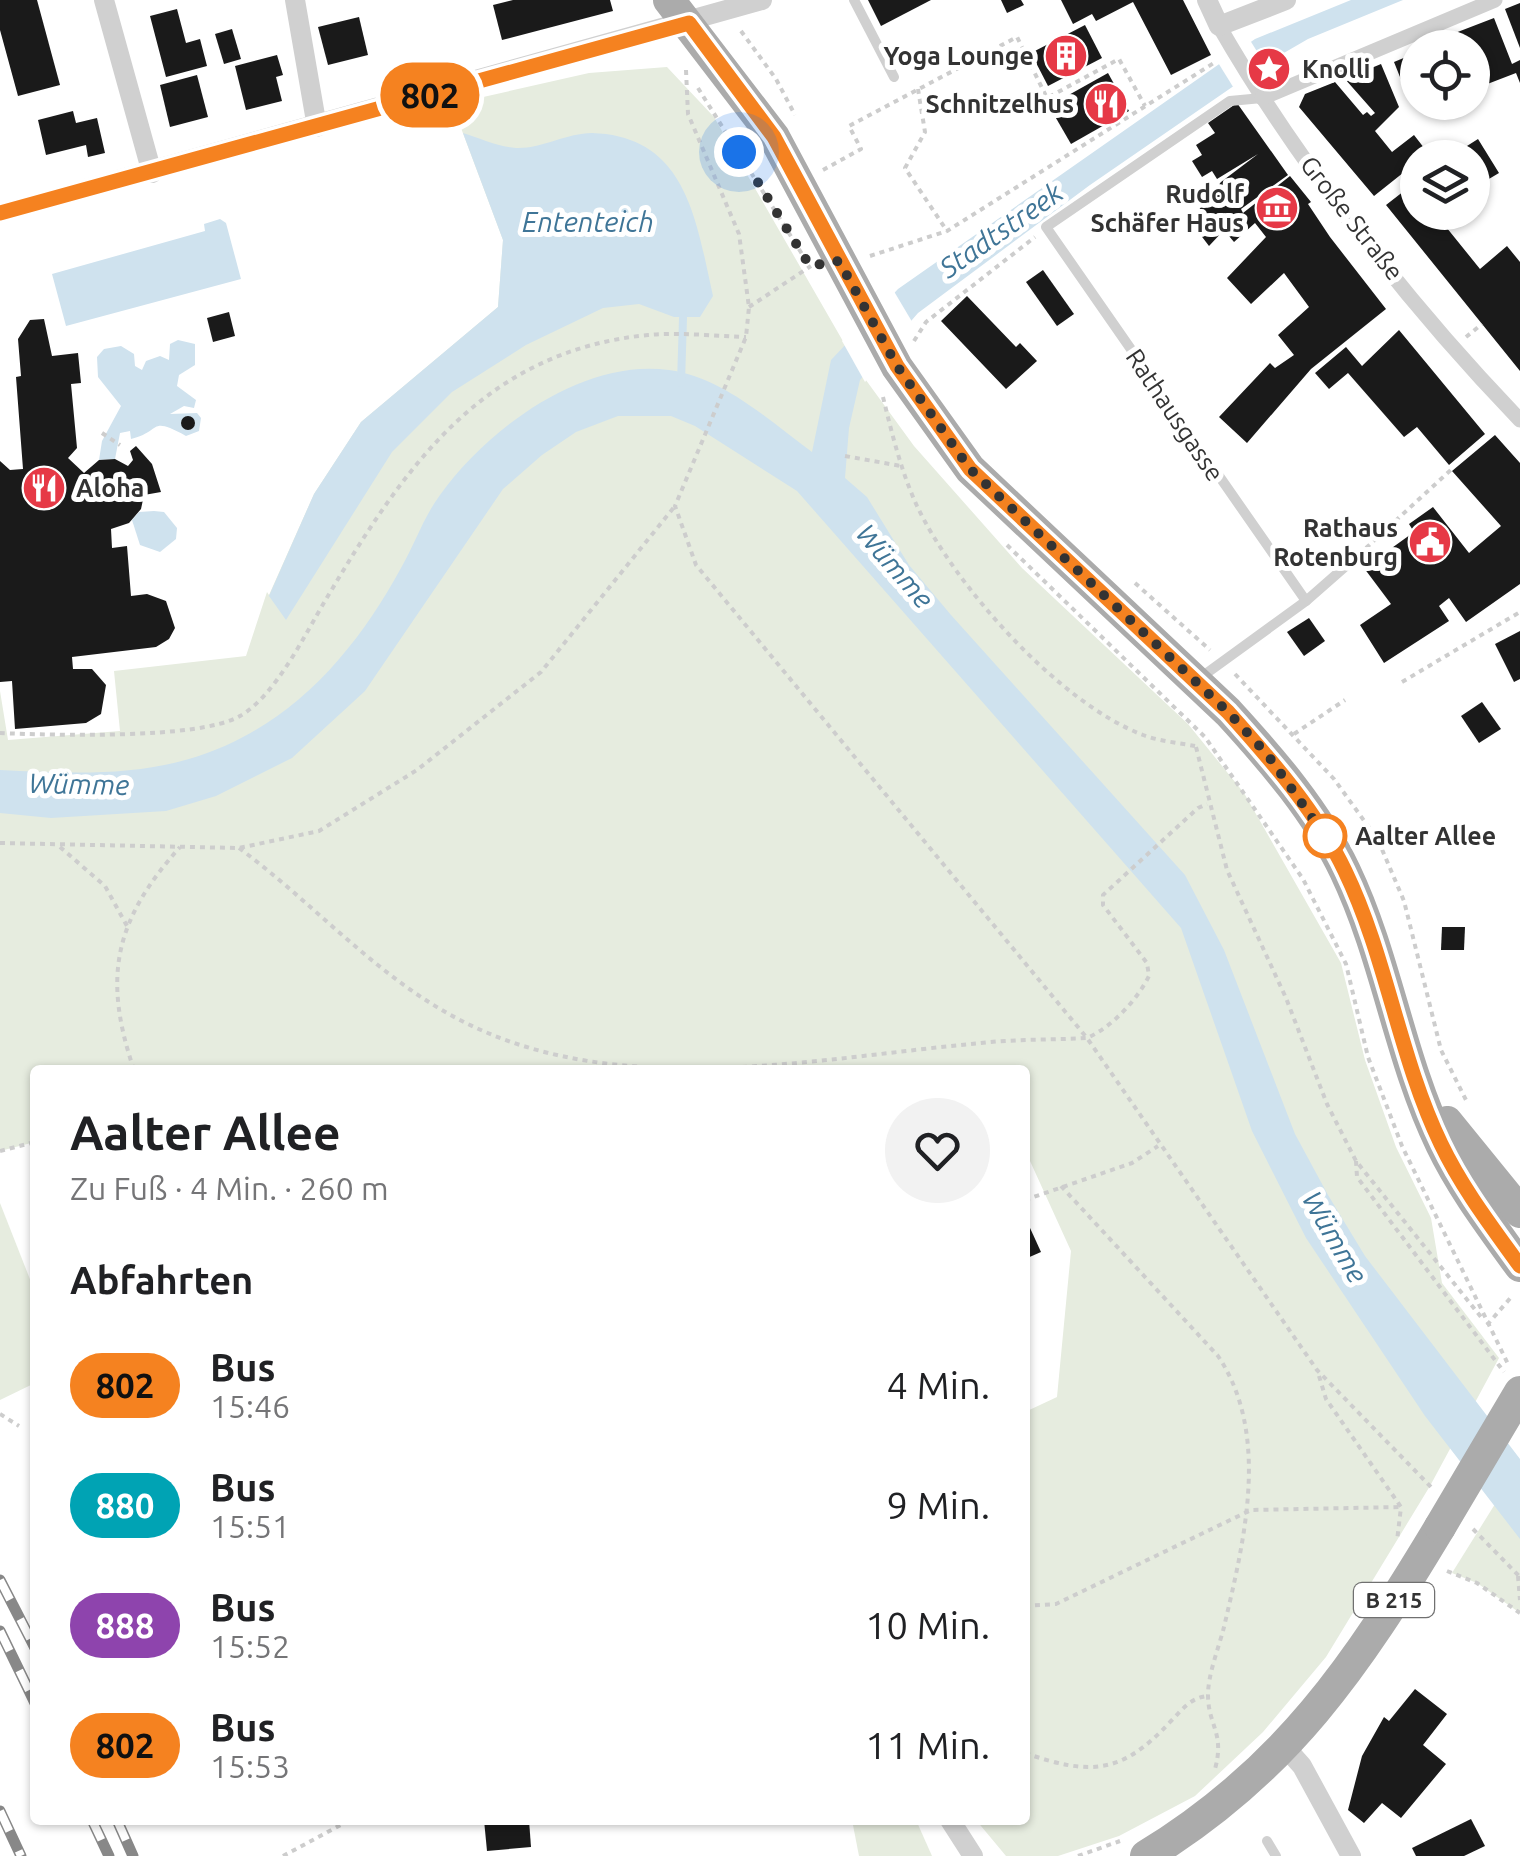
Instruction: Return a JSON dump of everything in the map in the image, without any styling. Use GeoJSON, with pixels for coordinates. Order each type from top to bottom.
{"type":"FeatureCollection","features":[{"type":"Feature","properties":{"kind":"main road"},"geometry":{"type":"LineString","coordinates":[[673,18],[774,137],[822,269],[857,296],[897,366],[970,469],[1267,754],[1321,828],[1345,870],[1441,1144],[1498,1187],[1520,1212]]}},
{"type":"Feature","properties":{"kind":"main road"},"geometry":{"type":"LineString","coordinates":[[1498,1187],[1520,1266]]}},
{"type":"Feature","properties":{"kind":"main road","name":"B 215"},"geometry":{"type":"LineString","coordinates":[[1146,1856],[1232,1798],[1286,1748],[1348,1672],[1448,1515],[1513,1380]]}},
{"type":"Feature","properties":{"kind":"street"},"geometry":{"type":"LineString","coordinates":[[104,0],[152,174]]}},
{"type":"Feature","properties":{"kind":"street"},"geometry":{"type":"LineString","coordinates":[[295,0],[317,127]]}},
{"type":"Feature","properties":{"kind":"street"},"geometry":{"type":"LineString","coordinates":[[0,212],[317,127],[673,18],[762,0]]}},
{"type":"Feature","properties":{"kind":"street","name":"Große Straße"},"geometry":{"type":"LineString","coordinates":[[1207,0],[1260,94],[1430,318],[1520,420]]}},
{"type":"Feature","properties":{"kind":"street"},"geometry":{"type":"LineString","coordinates":[[1228,40],[1286,0]]}},
{"type":"Feature","properties":{"kind":"street"},"geometry":{"type":"LineString","coordinates":[[1260,94],[1496,0]]}},
{"type":"Feature","properties":{"kind":"street"},"geometry":{"type":"LineString","coordinates":[[1286,1748],[1302,1766],[1352,1856]]}},
{"type":"Feature","properties":{"kind":"street"},"geometry":{"type":"LineString","coordinates":[[953,1825],[972,1856]]}},
{"type":"Feature","properties":{"kind":"lane"},"geometry":{"type":"LineString","coordinates":[[854,0],[894,77]]}},
{"type":"Feature","properties":{"kind":"lane"},"geometry":{"type":"LineString","coordinates":[[1046,228],[1230,101],[1260,94]]}},
{"type":"Feature","properties":{"kind":"lane","name":"Rathausgasse"},"geometry":{"type":"LineString","coordinates":[[1046,228],[1306,601]]}},
{"type":"Feature","properties":{"kind":"lane"},"geometry":{"type":"LineString","coordinates":[[1195,682],[1306,601],[1355,558]]}},
{"type":"Feature","properties":{"kind":"lane"},"geometry":{"type":"LineString","coordinates":[[1267,1841],[1276,1856]]}},
{"type":"Feature","properties":{"kind":"path"},"geometry":{"type":"LineString","coordinates":[[0,844],[239,848],[319,831],[417,770],[541,672],[675,506],[746,337],[749,307],[739,234],[688,114],[686,70],[673,18]]}},
{"type":"Feature","properties":{"kind":"path"},"geometry":{"type":"LineString","coordinates":[[823,170],[862,149],[849,126],[1017,36],[1046,98],[1119,59],[1146,108]]}},
{"type":"Feature","properties":{"kind":"path"},"geometry":{"type":"LineString","coordinates":[[749,307],[822,269],[868,258],[947,230],[1146,108],[1228,40]]}},
{"type":"Feature","properties":{"kind":"path"},"geometry":{"type":"LineString","coordinates":[[686,70],[822,269]]}},
{"type":"Feature","properties":{"kind":"path"},"geometry":{"type":"LineString","coordinates":[[918,89],[925,132],[905,168],[947,230]]}},
{"type":"Feature","properties":{"kind":"path"},"geometry":{"type":"LineString","coordinates":[[897,366],[926,322],[1046,228]]}},
{"type":"Feature","properties":{"kind":"path"},"geometry":{"type":"LineString","coordinates":[[0,733],[114,734],[191,728],[240,716],[280,675],[379,510],[468,408],[529,365],[605,341],[670,336],[746,337]]}},
{"type":"Feature","properties":{"kind":"path"},"geometry":{"type":"LineString","coordinates":[[901,420],[881,391],[901,466],[918,508],[953,566],[1016,642],[1078,696],[1143,735],[1196,746],[1207,804],[1227,870],[1286,998],[1327,1104],[1356,1161],[1487,1325]]}},
{"type":"Feature","properties":{"kind":"path"},"geometry":{"type":"LineString","coordinates":[[102,433],[120,445]]}},
{"type":"Feature","properties":{"kind":"path"},"geometry":{"type":"LineString","coordinates":[[846,456],[901,466]]}},
{"type":"Feature","properties":{"kind":"path"},"geometry":{"type":"LineString","coordinates":[[1355,558],[1454,467]]}},
{"type":"Feature","properties":{"kind":"path"},"geometry":{"type":"LineString","coordinates":[[675,506],[696,565],[1087,1038],[1158,1146],[1317,1370],[1448,1515],[1519,1576],[1520,1600]]}},
{"type":"Feature","properties":{"kind":"path"},"geometry":{"type":"LineString","coordinates":[[1002,540],[1205,737],[1304,879],[1346,964],[1368,1057],[1402,1146],[1513,1380]]}},
{"type":"Feature","properties":{"kind":"path"},"geometry":{"type":"LineString","coordinates":[[1402,682],[1520,612]]}},
{"type":"Feature","properties":{"kind":"path"},"geometry":{"type":"LineString","coordinates":[[1294,734],[1346,700]]}},
{"type":"Feature","properties":{"kind":"path"},"geometry":{"type":"LineString","coordinates":[[696,1065],[1087,1038],[1100,1032],[1135,998],[1149,976],[1147,963],[1102,905],[1103,895],[1177,826],[1207,804]]}},
{"type":"Feature","properties":{"kind":"path"},"geometry":{"type":"LineString","coordinates":[[58,845],[105,886],[126,926]]}},
{"type":"Feature","properties":{"kind":"path"},"geometry":{"type":"LineString","coordinates":[[133,1065],[118,995],[126,926],[144,887],[180,847]]}},
{"type":"Feature","properties":{"kind":"path"},"geometry":{"type":"LineString","coordinates":[[239,848],[392,976],[467,1024],[563,1057],[646,1065]]}},
{"type":"Feature","properties":{"kind":"path"},"geometry":{"type":"LineString","coordinates":[[0,1150],[30,1143]]}},
{"type":"Feature","properties":{"kind":"path"},"geometry":{"type":"LineString","coordinates":[[1030,1198],[1132,1163],[1158,1146]]}},
{"type":"Feature","properties":{"kind":"path"},"geometry":{"type":"LineString","coordinates":[[1356,1161],[1357,1177],[1513,1380]]}},
{"type":"Feature","properties":{"kind":"path"},"geometry":{"type":"LineString","coordinates":[[1060,1186],[1192,1327],[1233,1378],[1249,1471],[1250,1510],[1207,1696],[1221,1746]]}},
{"type":"Feature","properties":{"kind":"path"},"geometry":{"type":"LineString","coordinates":[[1487,1325],[1507,1300]]}},
{"type":"Feature","properties":{"kind":"path"},"geometry":{"type":"LineString","coordinates":[[1317,1370],[1326,1399],[1401,1507],[1396,1543]]}},
{"type":"Feature","properties":{"kind":"path"},"geometry":{"type":"LineString","coordinates":[[0,1414],[19,1426]]}},
{"type":"Feature","properties":{"kind":"path"},"geometry":{"type":"LineString","coordinates":[[1030,1606],[1056,1604],[1250,1510],[1401,1507]]}},
{"type":"Feature","properties":{"kind":"path"},"geometry":{"type":"LineString","coordinates":[[1440,1568],[1478,1583],[1520,1614]]}},
{"type":"Feature","properties":{"kind":"path"},"geometry":{"type":"LineString","coordinates":[[1030,1755],[1060,1764],[1116,1766],[1128,1761],[1193,1700],[1207,1696]]}},
{"type":"Feature","properties":{"kind":"path"},"geometry":{"type":"LineString","coordinates":[[283,1856],[341,1825]]}},
{"type":"Feature","properties":{"kind":"shaded area"},"geometry":{"type":"Polygon","coordinates":[[[667,67],[714,117],[863,376],[914,446],[1022,568],[1188,724],[1244,793],[1341,963],[1365,1060],[1396,1147],[1431,1218],[1442,1283],[1499,1358],[1430,1486],[1326,1657],[1263,1732],[1195,1796],[1119,1836],[1058,1856],[1006,1856],[980,1825],[1030,1825],[1030,1410],[1057,1397],[1071,1251],[1030,1161],[1030,1065],[30,1065],[30,1143],[0,1151],[0,691],[8,740],[120,731],[114,671],[246,656],[267,592],[269,595],[314,494],[361,422],[498,307],[503,240],[452,104],[589,73],[667,67]]]}},
{"type":"Feature","properties":{"kind":"shaded area"},"geometry":{"type":"Polygon","coordinates":[[[0,1203],[30,1279],[30,1385],[0,1400],[0,1203]]]}},
{"type":"Feature","properties":{"kind":"shaded area"},"geometry":{"type":"Polygon","coordinates":[[[1520,1464],[1520,1613],[1477,1583],[1452,1573],[1520,1464]]]}},
{"type":"Feature","properties":{"kind":"shaded area"},"geometry":{"type":"Polygon","coordinates":[[[853,1825],[918,1825],[932,1856],[859,1856],[853,1825]]]}},
{"type":"Feature","properties":{"kind":"water"},"geometry":{"type":"Polygon","coordinates":[[[1351,0],[1403,0],[1308,39],[1270,61],[1090,185],[918,313],[860,380],[849,428],[845,478],[867,497],[909,565],[951,615],[1185,875],[1224,950],[1295,1134],[1328,1195],[1365,1256],[1520,1459],[1520,1539],[1425,1416],[1306,1238],[1252,1131],[1181,928],[797,491],[695,426],[671,416],[618,416],[576,432],[542,455],[503,489],[365,691],[292,758],[216,796],[166,811],[51,818],[0,813],[0,770],[94,772],[154,767],[214,751],[292,705],[334,664],[371,618],[434,504],[460,470],[511,423],[571,387],[636,369],[689,375],[728,391],[812,452],[831,360],[898,289],[1255,39],[1351,0]]]}},
{"type":"Feature","properties":{"kind":"water","name":"Ententeich"},"geometry":{"type":"Polygon","coordinates":[[[463,133],[516,148],[592,133],[624,138],[649,149],[668,166],[682,187],[700,239],[713,296],[700,317],[674,317],[639,304],[603,308],[526,345],[452,392],[392,452],[286,620],[269,596],[314,494],[361,422],[498,307],[503,240],[463,133]]]}},
{"type":"Feature","properties":{"kind":"water"},"geometry":{"type":"Polygon","coordinates":[[[220,219],[226,223],[241,279],[66,326],[52,274],[205,231],[204,224],[220,219]]]}},
{"type":"Feature","properties":{"kind":"water"},"geometry":{"type":"Polygon","coordinates":[[[178,340],[195,344],[195,365],[179,375],[177,386],[196,400],[194,408],[184,406],[170,414],[197,413],[201,418],[199,431],[186,436],[160,426],[131,439],[130,431],[120,433],[115,459],[99,460],[102,441],[121,406],[98,377],[97,357],[104,349],[121,346],[134,354],[135,366],[142,370],[146,361],[160,356],[169,360],[170,344],[178,340]]]}},
{"type":"Feature","properties":{"kind":"water"},"geometry":{"type":"Polygon","coordinates":[[[139,512],[164,512],[177,528],[176,539],[160,552],[140,545],[132,520],[139,512]]]}},
{"type":"Feature","properties":{"kind":"pier"},"geometry":{"type":"Polygon","coordinates":[[[1248,37],[1268,69],[1235,90],[1217,61],[1248,37]]]}},
{"type":"Feature","properties":{"kind":"pier"},"geometry":{"type":"Polygon","coordinates":[[[892,288],[914,325],[865,382],[842,341],[892,288]]]}},
{"type":"Feature","properties":{"kind":"building"},"geometry":{"type":"Polygon","coordinates":[[[0,0],[37,0],[60,85],[18,96],[0,30],[0,0]]]}},
{"type":"Feature","properties":{"kind":"building"},"geometry":{"type":"Polygon","coordinates":[[[513,0],[610,0],[613,11],[502,40],[493,5],[513,0]]]}},
{"type":"Feature","properties":{"kind":"building"},"geometry":{"type":"Polygon","coordinates":[[[868,0],[931,0],[881,26],[868,0]]]}},
{"type":"Feature","properties":{"kind":"building"},"geometry":{"type":"Polygon","coordinates":[[[1001,0],[1021,0],[1024,5],[1007,13],[1001,0]]]}},
{"type":"Feature","properties":{"kind":"building"},"geometry":{"type":"Polygon","coordinates":[[[1061,0],[1183,0],[1211,55],[1171,75],[1133,2],[1096,21],[1092,14],[1073,24],[1061,0]]]}},
{"type":"Feature","properties":{"kind":"building"},"geometry":{"type":"Polygon","coordinates":[[[1520,3],[1520,48],[1505,9],[1520,3]]]}},
{"type":"Feature","properties":{"kind":"building"},"geometry":{"type":"Polygon","coordinates":[[[177,9],[186,43],[200,39],[207,66],[166,77],[150,16],[177,9]]]}},
{"type":"Feature","properties":{"kind":"building"},"geometry":{"type":"Polygon","coordinates":[[[359,17],[368,55],[328,65],[318,27],[359,17]]]}},
{"type":"Feature","properties":{"kind":"building"},"geometry":{"type":"Polygon","coordinates":[[[1494,18],[1512,64],[1520,60],[1520,83],[1516,73],[1490,83],[1490,30],[1463,30],[1494,18]]]}},
{"type":"Feature","properties":{"kind":"building","name":"Yoga Lounge"},"geometry":{"type":"Polygon","coordinates":[[[1085,25],[1102,58],[1048,86],[1031,53],[1085,25]]]}},
{"type":"Feature","properties":{"kind":"building"},"geometry":{"type":"Polygon","coordinates":[[[232,29],[241,59],[224,64],[215,34],[232,29]]]}},
{"type":"Feature","properties":{"kind":"building"},"geometry":{"type":"Polygon","coordinates":[[[277,55],[283,75],[276,77],[282,101],[246,110],[235,66],[277,55]]]}},
{"type":"Feature","properties":{"kind":"building"},"geometry":{"type":"Polygon","coordinates":[[[1381,64],[1399,107],[1375,131],[1392,152],[1400,146],[1400,175],[1374,196],[1299,107],[1305,94],[1335,82],[1363,115],[1375,113],[1345,79],[1381,64]]]}},
{"type":"Feature","properties":{"kind":"building"},"geometry":{"type":"Polygon","coordinates":[[[1108,73],[1129,111],[1071,144],[1049,106],[1108,73]]]}},
{"type":"Feature","properties":{"kind":"building"},"geometry":{"type":"Polygon","coordinates":[[[197,75],[208,117],[170,127],[160,85],[197,75]]]}},
{"type":"Feature","properties":{"kind":"building"},"geometry":{"type":"Polygon","coordinates":[[[1237,103],[1288,175],[1241,209],[1243,213],[1290,176],[1311,202],[1308,204],[1330,237],[1386,309],[1311,369],[1247,443],[1219,417],[1270,363],[1275,368],[1294,355],[1278,335],[1309,307],[1284,273],[1251,304],[1227,278],[1266,237],[1255,223],[1234,242],[1224,230],[1209,246],[1190,221],[1221,182],[1258,154],[1217,179],[1212,171],[1202,177],[1192,161],[1202,155],[1196,145],[1215,133],[1208,123],[1237,103]]]}},
{"type":"Feature","properties":{"kind":"building"},"geometry":{"type":"Polygon","coordinates":[[[73,111],[76,123],[97,118],[105,153],[88,157],[86,145],[46,155],[38,120],[73,111]]]}},
{"type":"Feature","properties":{"kind":"building"},"geometry":{"type":"Polygon","coordinates":[[[1490,158],[1499,173],[1490,178],[1490,158]]]}},
{"type":"Feature","properties":{"kind":"building"},"geometry":{"type":"Polygon","coordinates":[[[1400,194],[1400,222],[1386,205],[1400,194]]]}},
{"type":"Feature","properties":{"kind":"building"},"geometry":{"type":"Polygon","coordinates":[[[1406,230],[1449,230],[1480,269],[1507,246],[1520,262],[1520,371],[1406,230]]]}},
{"type":"Feature","properties":{"kind":"building"},"geometry":{"type":"Polygon","coordinates":[[[1043,270],[1074,314],[1057,326],[1026,282],[1043,270]]]}},
{"type":"Feature","properties":{"kind":"building"},"geometry":{"type":"Polygon","coordinates":[[[967,296],[1016,347],[1020,343],[1037,361],[1006,389],[941,321],[967,296]]]}},
{"type":"Feature","properties":{"kind":"building"},"geometry":{"type":"Polygon","coordinates":[[[229,312],[235,336],[213,342],[207,318],[229,312]]]}},
{"type":"Feature","properties":{"kind":"building"},"geometry":{"type":"Polygon","coordinates":[[[44,319],[52,356],[78,353],[81,383],[71,384],[77,448],[68,458],[84,473],[99,460],[115,459],[128,466],[133,460],[130,451],[136,446],[152,464],[161,492],[144,495],[141,509],[129,523],[111,529],[112,548],[127,546],[131,596],[147,594],[166,601],[175,628],[169,639],[156,647],[72,657],[73,669],[92,669],[106,685],[101,714],[86,723],[15,729],[12,681],[0,682],[0,461],[10,470],[23,469],[16,377],[21,376],[18,339],[30,320],[44,319]],[[107,486],[101,495],[109,502],[116,493],[107,486]]]}},
{"type":"Feature","properties":{"kind":"building"},"geometry":{"type":"Polygon","coordinates":[[[1399,330],[1485,434],[1449,465],[1417,427],[1404,437],[1348,373],[1329,389],[1315,373],[1346,347],[1362,366],[1399,330]]]}},
{"type":"Feature","properties":{"kind":"building"},"geometry":{"type":"Polygon","coordinates":[[[188,416],[195,423],[188,430],[181,423],[188,416]]]}},
{"type":"Feature","properties":{"kind":"building","name":"Rathaus Rotenburg"},"geometry":{"type":"Polygon","coordinates":[[[1495,435],[1520,463],[1520,584],[1466,622],[1449,598],[1439,606],[1449,621],[1384,663],[1360,625],[1391,604],[1364,568],[1414,532],[1409,524],[1433,507],[1469,553],[1501,526],[1452,471],[1495,435]]]}},
{"type":"Feature","properties":{"kind":"building"},"geometry":{"type":"Polygon","coordinates":[[[1309,618],[1325,641],[1304,656],[1287,632],[1309,618]]]}},
{"type":"Feature","properties":{"kind":"building"},"geometry":{"type":"Polygon","coordinates":[[[1520,631],[1520,679],[1514,682],[1495,644],[1520,631]]]}},
{"type":"Feature","properties":{"kind":"building"},"geometry":{"type":"Polygon","coordinates":[[[1482,702],[1501,729],[1479,743],[1461,716],[1482,702]]]}},
{"type":"Feature","properties":{"kind":"building"},"geometry":{"type":"Polygon","coordinates":[[[1442,927],[1465,927],[1464,950],[1441,950],[1442,927]]]}},
{"type":"Feature","properties":{"kind":"building"},"geometry":{"type":"Polygon","coordinates":[[[1030,1228],[1041,1252],[1030,1257],[1030,1228]]]}},
{"type":"Feature","properties":{"kind":"building"},"geometry":{"type":"Polygon","coordinates":[[[1415,1689],[1447,1714],[1423,1745],[1446,1764],[1401,1818],[1382,1803],[1364,1823],[1348,1810],[1362,1756],[1384,1717],[1389,1721],[1415,1689]]]}},
{"type":"Feature","properties":{"kind":"building"},"geometry":{"type":"Polygon","coordinates":[[[1471,1819],[1485,1846],[1464,1856],[1416,1856],[1412,1848],[1471,1819]]]}},
{"type":"Feature","properties":{"kind":"building"},"geometry":{"type":"Polygon","coordinates":[[[484,1825],[529,1825],[531,1847],[487,1851],[484,1825]]]}},
{"type":"Feature","properties":{"kind":"waterway"},"geometry":{"type":"LineString","coordinates":[[681,383],[683,318]]}},
{"type":"Feature","properties":{"kind":"railway"},"geometry":{"type":"LineString","coordinates":[[0,1580],[30,1638]]}},
{"type":"Feature","properties":{"kind":"railway"},"geometry":{"type":"LineString","coordinates":[[0,1631],[30,1693]]}},
{"type":"Feature","properties":{"kind":"railway"},"geometry":{"type":"LineString","coordinates":[[0,1811],[21,1856]]}},
{"type":"Feature","properties":{"kind":"railway"},"geometry":{"type":"LineString","coordinates":[[94,1825],[109,1856]]}},
{"type":"Feature","properties":{"kind":"railway"},"geometry":{"type":"LineString","coordinates":[[119,1825],[133,1856]]}},
{"type":"Feature","properties":{"kind":"bus line","name":"802"},"geometry":{"type":"LineString","coordinates":[[0,213],[689,23],[774,137],[897,366],[970,469],[1228,712],[1267,754],[1321,828],[1345,870],[1368,924],[1414,1074],[1441,1144],[1474,1202],[1520,1266]]}},
{"type":"Feature","properties":{"kind":"place","name":"Yoga Lounge"},"geometry":{"type":"Point","coordinates":[1066,56]}},
{"type":"Feature","properties":{"kind":"place","name":"Knolli"},"geometry":{"type":"Point","coordinates":[1269,69]}},
{"type":"Feature","properties":{"kind":"place","name":"Schnitzelhus"},"geometry":{"type":"Point","coordinates":[1106,104]}},
{"type":"Feature","properties":{"kind":"place","name":"Rudolf Schäfer Haus"},"geometry":{"type":"Point","coordinates":[1277,208]}},
{"type":"Feature","properties":{"kind":"place","name":"Aloha"},"geometry":{"type":"Point","coordinates":[44,488]}},
{"type":"Feature","properties":{"kind":"place","name":"Rathaus Rotenburg"},"geometry":{"type":"Point","coordinates":[1430,542]}},
{"type":"Feature","properties":{"kind":"place","name":"Aalter Allee"},"geometry":{"type":"Point","coordinates":[1325,836]}},
{"type":"Feature","properties":{"kind":"route"},"geometry":{"type":"LineString","coordinates":[[739,152],[810,266],[839,261],[897,366],[970,469],[1228,712],[1267,754],[1325,836]]}},
{"type":"Feature","properties":{"kind":"water label","name":"Stadtstreek"},"geometry":{"type":"Point","coordinates":[1001,230]}},
{"type":"Feature","properties":{"kind":"water label","name":"Wümme"},"geometry":{"type":"Point","coordinates":[895,566]}},
{"type":"Feature","properties":{"kind":"water label","name":"Wümme"},"geometry":{"type":"Point","coordinates":[79,784]}},
{"type":"Feature","properties":{"kind":"water label","name":"Wümme"},"geometry":{"type":"Point","coordinates":[1335,1237]}}]}
